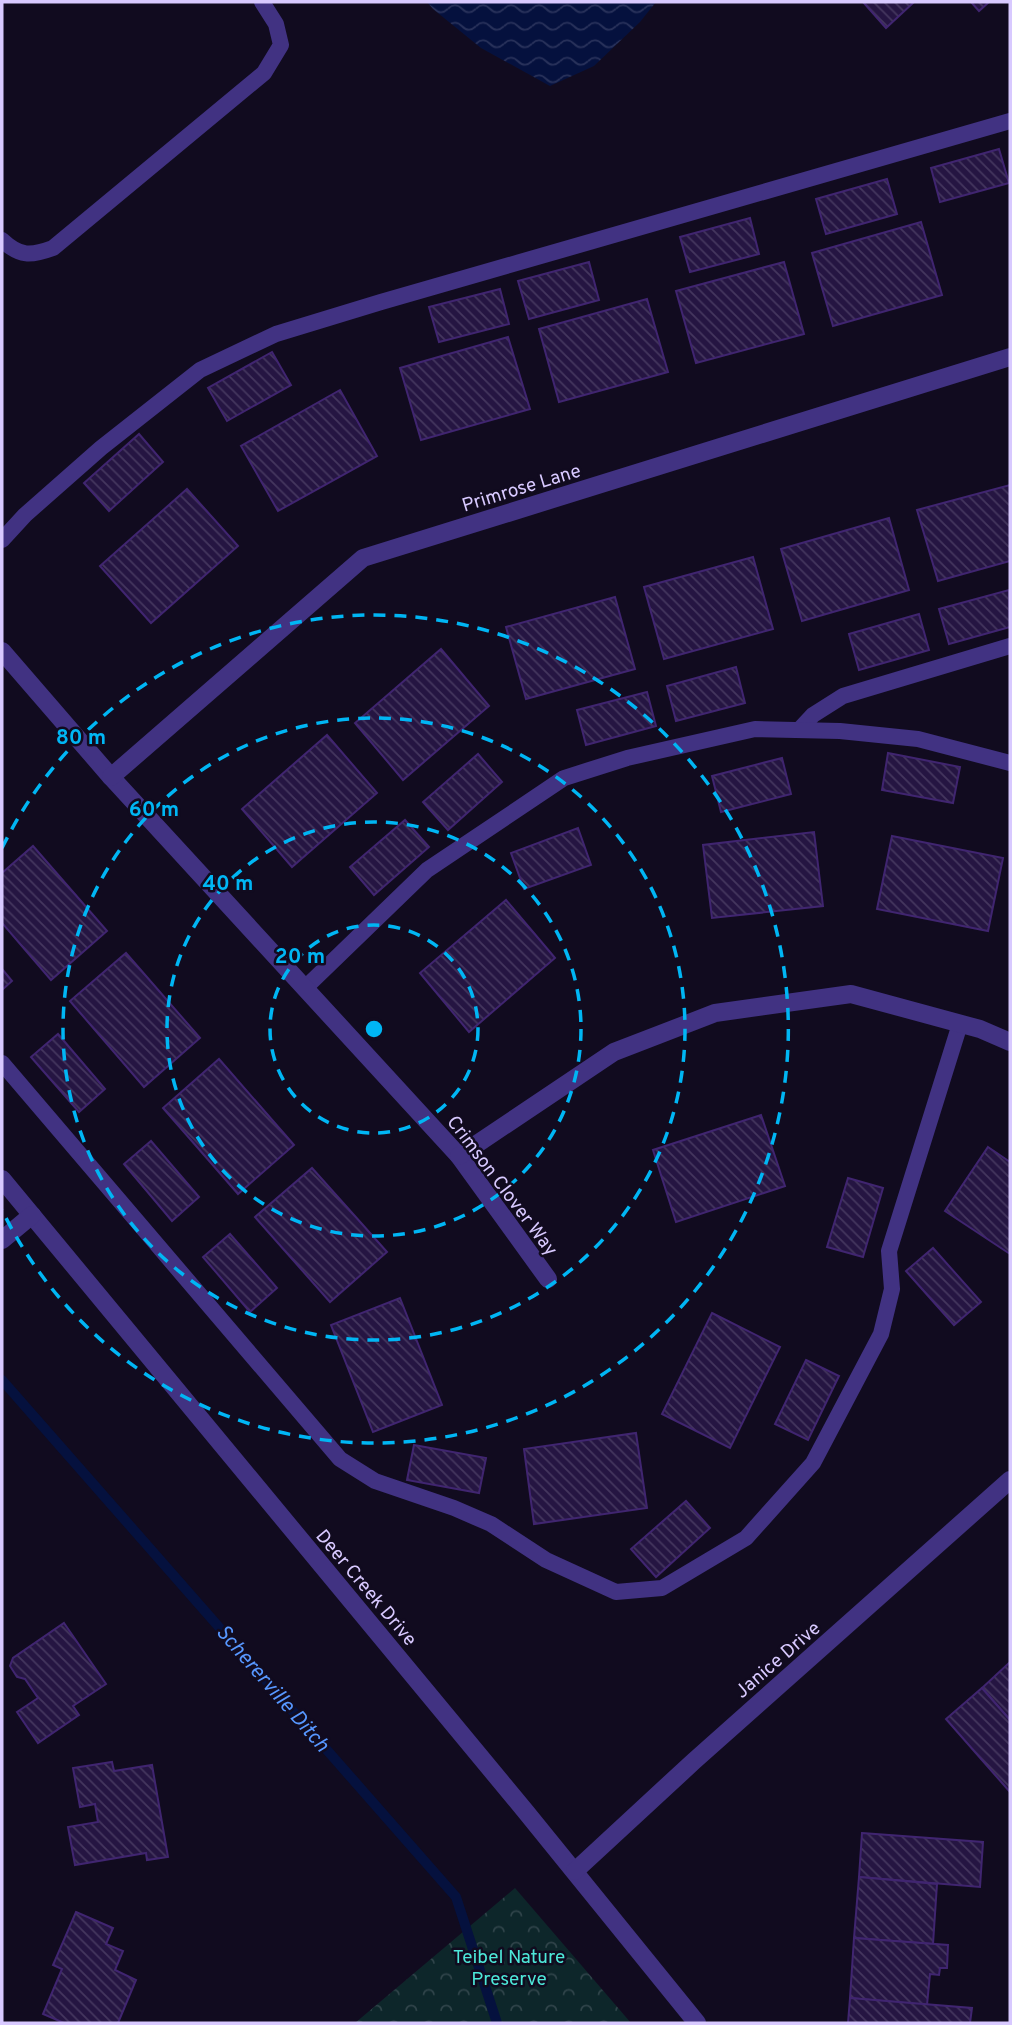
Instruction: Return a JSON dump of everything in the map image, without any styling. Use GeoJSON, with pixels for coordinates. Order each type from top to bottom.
{"type":"FeatureCollection","features":[{"type":"Feature","properties":{"kind":"street","name":"Primrose Lane"},"geometry":{"type":"LineString","coordinates":[[111,777],[362,558],[1010,358]]}},
{"type":"Feature","properties":{"kind":"street","name":"Crimson Clover Way"},"geometry":{"type":"LineString","coordinates":[[2,651],[111,777],[459,1156],[548,1279]]}},
{"type":"Feature","properties":{"kind":"street"},"geometry":{"type":"LineString","coordinates":[[459,1156],[614,1052],[715,1013],[851,994],[980,1029],[1010,1042]]}},
{"type":"Feature","properties":{"kind":"street","name":"Deer Creek Drive"},"geometry":{"type":"LineString","coordinates":[[2,1179],[575,1871],[697,2023]]}},
{"type":"Feature","properties":{"kind":"street"},"geometry":{"type":"LineString","coordinates":[[2,1240],[32,1214]]}},
{"type":"Feature","properties":{"kind":"street","name":"Janice Drive"},"geometry":{"type":"LineString","coordinates":[[575,1871],[694,1761],[1010,1480]]}},
{"type":"Feature","properties":{"kind":"lane"},"geometry":{"type":"LineString","coordinates":[[2,240],[11,248],[32,256],[53,248],[264,73],[281,45],[276,24],[262,2]]}},
{"type":"Feature","properties":{"kind":"lane"},"geometry":{"type":"LineString","coordinates":[[2,540],[25,515],[101,448],[200,370],[276,334],[1010,121]]}},
{"type":"Feature","properties":{"kind":"lane"},"geometry":{"type":"LineString","coordinates":[[799,730],[813,715],[843,696],[1010,646]]}},
{"type":"Feature","properties":{"kind":"lane"},"geometry":{"type":"LineString","coordinates":[[305,988],[426,870],[564,778],[627,758],[755,729],[840,731],[918,739],[1010,763]]}},
{"type":"Feature","properties":{"kind":"lane"},"geometry":{"type":"LineString","coordinates":[[2,1063],[340,1459],[375,1481],[454,1508],[491,1524],[546,1560],[616,1592],[662,1588],[746,1538],[813,1464],[881,1334],[892,1289],[889,1251],[960,1024]]}},
{"type":"Feature","properties":{"kind":"green space","name":"Teibel Nature Preserve"},"geometry":{"type":"Polygon","coordinates":[[[515,1888],[631,2023],[355,2023],[515,1888]]]}},
{"type":"Feature","properties":{"kind":"water"},"geometry":{"type":"Polygon","coordinates":[[[427,2],[656,2],[640,22],[594,66],[550,86],[481,48],[427,2]]]}},
{"type":"Feature","properties":{"kind":"building"},"geometry":{"type":"Polygon","coordinates":[[[863,2],[912,2],[913,3],[886,28],[863,2]]]}},
{"type":"Feature","properties":{"kind":"building"},"geometry":{"type":"Polygon","coordinates":[[[971,2],[989,2],[979,11],[971,2]]]}},
{"type":"Feature","properties":{"kind":"building"},"geometry":{"type":"Polygon","coordinates":[[[999,149],[1009,183],[940,202],[931,168],[999,149]]]}},
{"type":"Feature","properties":{"kind":"building"},"geometry":{"type":"Polygon","coordinates":[[[887,179],[897,214],[826,234],[816,199],[887,179]]]}},
{"type":"Feature","properties":{"kind":"building"},"geometry":{"type":"Polygon","coordinates":[[[750,218],[759,254],[690,272],[680,237],[750,218]]]}},
{"type":"Feature","properties":{"kind":"building"},"geometry":{"type":"Polygon","coordinates":[[[921,222],[942,295],[833,326],[812,253],[921,222]]]}},
{"type":"Feature","properties":{"kind":"building"},"geometry":{"type":"Polygon","coordinates":[[[589,262],[599,300],[529,319],[518,281],[589,262]]]}},
{"type":"Feature","properties":{"kind":"building"},"geometry":{"type":"Polygon","coordinates":[[[784,262],[804,334],[696,363],[676,291],[784,262]]]}},
{"type":"Feature","properties":{"kind":"building"},"geometry":{"type":"Polygon","coordinates":[[[500,289],[509,324],[439,342],[429,307],[500,289]]]}},
{"type":"Feature","properties":{"kind":"building"},"geometry":{"type":"Polygon","coordinates":[[[647,299],[668,372],[559,402],[539,329],[647,299]]]}},
{"type":"Feature","properties":{"kind":"building"},"geometry":{"type":"Polygon","coordinates":[[[508,337],[530,409],[421,440],[400,368],[508,337]]]}},
{"type":"Feature","properties":{"kind":"building"},"geometry":{"type":"Polygon","coordinates":[[[272,352],[291,385],[227,421],[208,388],[272,352]]]}},
{"type":"Feature","properties":{"kind":"building"},"geometry":{"type":"Polygon","coordinates":[[[340,390],[377,456],[278,511],[241,446],[340,390]]]}},
{"type":"Feature","properties":{"kind":"building"},"geometry":{"type":"Polygon","coordinates":[[[139,434],[163,462],[109,511],[84,483],[139,434]]]}},
{"type":"Feature","properties":{"kind":"building"},"geometry":{"type":"Polygon","coordinates":[[[1010,485],[1010,561],[938,581],[917,510],[1010,485]]]}},
{"type":"Feature","properties":{"kind":"building"},"geometry":{"type":"Polygon","coordinates":[[[187,489],[238,546],[151,623],[100,566],[187,489]]]}},
{"type":"Feature","properties":{"kind":"building"},"geometry":{"type":"Polygon","coordinates":[[[889,518],[909,590],[802,621],[781,549],[889,518]]]}},
{"type":"Feature","properties":{"kind":"building"},"geometry":{"type":"Polygon","coordinates":[[[753,557],[773,629],[664,659],[644,587],[753,557]]]}},
{"type":"Feature","properties":{"kind":"building"},"geometry":{"type":"Polygon","coordinates":[[[1009,590],[1010,627],[949,644],[939,609],[1009,590]]]}},
{"type":"Feature","properties":{"kind":"building"},"geometry":{"type":"Polygon","coordinates":[[[615,597],[635,669],[526,699],[506,627],[615,597]]]}},
{"type":"Feature","properties":{"kind":"building"},"geometry":{"type":"Polygon","coordinates":[[[919,614],[929,650],[859,670],[849,634],[919,614]]]}},
{"type":"Feature","properties":{"kind":"building"},"geometry":{"type":"Polygon","coordinates":[[[441,649],[489,706],[403,780],[355,723],[441,649]]]}},
{"type":"Feature","properties":{"kind":"building"},"geometry":{"type":"Polygon","coordinates":[[[736,667],[745,703],[676,721],[667,686],[736,667]]]}},
{"type":"Feature","properties":{"kind":"building"},"geometry":{"type":"Polygon","coordinates":[[[647,692],[656,726],[586,745],[577,710],[647,692]]]}},
{"type":"Feature","properties":{"kind":"building"},"geometry":{"type":"Polygon","coordinates":[[[327,735],[377,793],[292,867],[242,809],[327,735]]]}},
{"type":"Feature","properties":{"kind":"building"},"geometry":{"type":"Polygon","coordinates":[[[888,753],[960,767],[953,803],[882,790],[888,753]]]}},
{"type":"Feature","properties":{"kind":"building"},"geometry":{"type":"Polygon","coordinates":[[[478,754],[502,782],[448,830],[423,802],[478,754]]]}},
{"type":"Feature","properties":{"kind":"building"},"geometry":{"type":"Polygon","coordinates":[[[782,758],[791,794],[721,812],[712,776],[782,758]]]}},
{"type":"Feature","properties":{"kind":"building"},"geometry":{"type":"Polygon","coordinates":[[[405,820],[429,847],[374,895],[350,867],[405,820]]]}},
{"type":"Feature","properties":{"kind":"building"},"geometry":{"type":"Polygon","coordinates":[[[578,828],[591,865],[524,889],[511,853],[578,828]]]}},
{"type":"Feature","properties":{"kind":"building"},"geometry":{"type":"Polygon","coordinates":[[[814,832],[823,906],[712,918],[703,845],[814,832]]]}},
{"type":"Feature","properties":{"kind":"building"},"geometry":{"type":"Polygon","coordinates":[[[892,836],[1003,858],[988,931],[877,909],[892,836]]]}},
{"type":"Feature","properties":{"kind":"building"},"geometry":{"type":"Polygon","coordinates":[[[33,846],[107,931],[51,980],[2,923],[2,873],[33,846]]]}},
{"type":"Feature","properties":{"kind":"building"},"geometry":{"type":"Polygon","coordinates":[[[506,900],[555,958],[469,1032],[420,973],[506,900]]]}},
{"type":"Feature","properties":{"kind":"building"},"geometry":{"type":"Polygon","coordinates":[[[126,953],[200,1038],[144,1087],[70,1001],[126,953]]]}},
{"type":"Feature","properties":{"kind":"building"},"geometry":{"type":"Polygon","coordinates":[[[2,969],[12,981],[2,990],[2,969]]]}},
{"type":"Feature","properties":{"kind":"building"},"geometry":{"type":"Polygon","coordinates":[[[58,1034],[105,1089],[79,1112],[31,1057],[58,1034]]]}},
{"type":"Feature","properties":{"kind":"building"},"geometry":{"type":"Polygon","coordinates":[[[219,1059],[294,1145],[238,1194],[163,1108],[219,1059]]]}},
{"type":"Feature","properties":{"kind":"building"},"geometry":{"type":"Polygon","coordinates":[[[761,1115],[785,1186],[676,1222],[653,1150],[761,1115]]]}},
{"type":"Feature","properties":{"kind":"building"},"geometry":{"type":"Polygon","coordinates":[[[151,1141],[199,1197],[172,1221],[124,1164],[151,1141]]]}},
{"type":"Feature","properties":{"kind":"building"},"geometry":{"type":"Polygon","coordinates":[[[988,1147],[1010,1162],[1010,1254],[945,1211],[988,1147]]]}},
{"type":"Feature","properties":{"kind":"building"},"geometry":{"type":"Polygon","coordinates":[[[312,1168],[387,1252],[330,1302],[255,1217],[312,1168]]]}},
{"type":"Feature","properties":{"kind":"building"},"geometry":{"type":"Polygon","coordinates":[[[848,1178],[883,1188],[863,1257],[827,1247],[848,1178]]]}},
{"type":"Feature","properties":{"kind":"building"},"geometry":{"type":"Polygon","coordinates":[[[230,1234],[277,1288],[250,1312],[203,1257],[230,1234]]]}},
{"type":"Feature","properties":{"kind":"building"},"geometry":{"type":"Polygon","coordinates":[[[933,1248],[981,1302],[954,1325],[906,1271],[933,1248]]]}},
{"type":"Feature","properties":{"kind":"building"},"geometry":{"type":"Polygon","coordinates":[[[400,1298],[442,1405],[373,1432],[331,1325],[400,1298]]]}},
{"type":"Feature","properties":{"kind":"building"},"geometry":{"type":"Polygon","coordinates":[[[712,1313],[780,1347],[730,1448],[662,1414],[712,1313]]]}},
{"type":"Feature","properties":{"kind":"building"},"geometry":{"type":"Polygon","coordinates":[[[806,1360],[839,1376],[808,1440],[775,1424],[806,1360]]]}},
{"type":"Feature","properties":{"kind":"building"},"geometry":{"type":"Polygon","coordinates":[[[636,1433],[647,1508],[534,1524],[524,1449],[636,1433]]]}},
{"type":"Feature","properties":{"kind":"building"},"geometry":{"type":"Polygon","coordinates":[[[414,1445],[486,1458],[479,1493],[407,1480],[414,1445]]]}},
{"type":"Feature","properties":{"kind":"building"},"geometry":{"type":"Polygon","coordinates":[[[686,1501],[710,1528],[656,1577],[631,1549],[686,1501]]]}},
{"type":"Feature","properties":{"kind":"building"},"geometry":{"type":"Polygon","coordinates":[[[64,1623],[106,1684],[73,1706],[79,1715],[38,1743],[17,1712],[38,1698],[25,1679],[17,1677],[10,1666],[13,1658],[64,1623]]]}},
{"type":"Feature","properties":{"kind":"building"},"geometry":{"type":"Polygon","coordinates":[[[1010,1662],[1010,1720],[982,1688],[1010,1662]]]}},
{"type":"Feature","properties":{"kind":"building"},"geometry":{"type":"Polygon","coordinates":[[[982,1688],[1010,1720],[1010,1792],[946,1719],[982,1688]]]}},
{"type":"Feature","properties":{"kind":"building"},"geometry":{"type":"Polygon","coordinates":[[[112,1762],[114,1771],[152,1765],[168,1857],[147,1860],[146,1853],[75,1865],[68,1827],[98,1822],[95,1804],[80,1807],[73,1768],[112,1762]]]}},
{"type":"Feature","properties":{"kind":"building"},"geometry":{"type":"Polygon","coordinates":[[[862,1833],[983,1842],[980,1887],[859,1877],[862,1833]]]}},
{"type":"Feature","properties":{"kind":"building"},"geometry":{"type":"Polygon","coordinates":[[[859,1877],[937,1884],[933,1944],[854,1938],[859,1877]]]}},
{"type":"Feature","properties":{"kind":"building"},"geometry":{"type":"Polygon","coordinates":[[[76,1912],[113,1928],[106,1944],[123,1951],[115,1970],[136,1980],[118,2023],[64,2023],[43,2014],[62,1969],[53,1965],[76,1912]]]}},
{"type":"Feature","properties":{"kind":"building"},"geometry":{"type":"Polygon","coordinates":[[[854,1938],[948,1945],[947,1968],[940,1968],[939,1975],[930,1974],[927,2005],[850,1998],[854,1938]]]}},
{"type":"Feature","properties":{"kind":"building"},"geometry":{"type":"Polygon","coordinates":[[[850,1998],[972,2008],[970,2023],[848,2023],[850,1998]]]}},
{"type":"Feature","properties":{"kind":"waterway","name":"Schererville Ditch"},"geometry":{"type":"LineString","coordinates":[[2,1380],[456,1897],[497,2023]]}}]}
